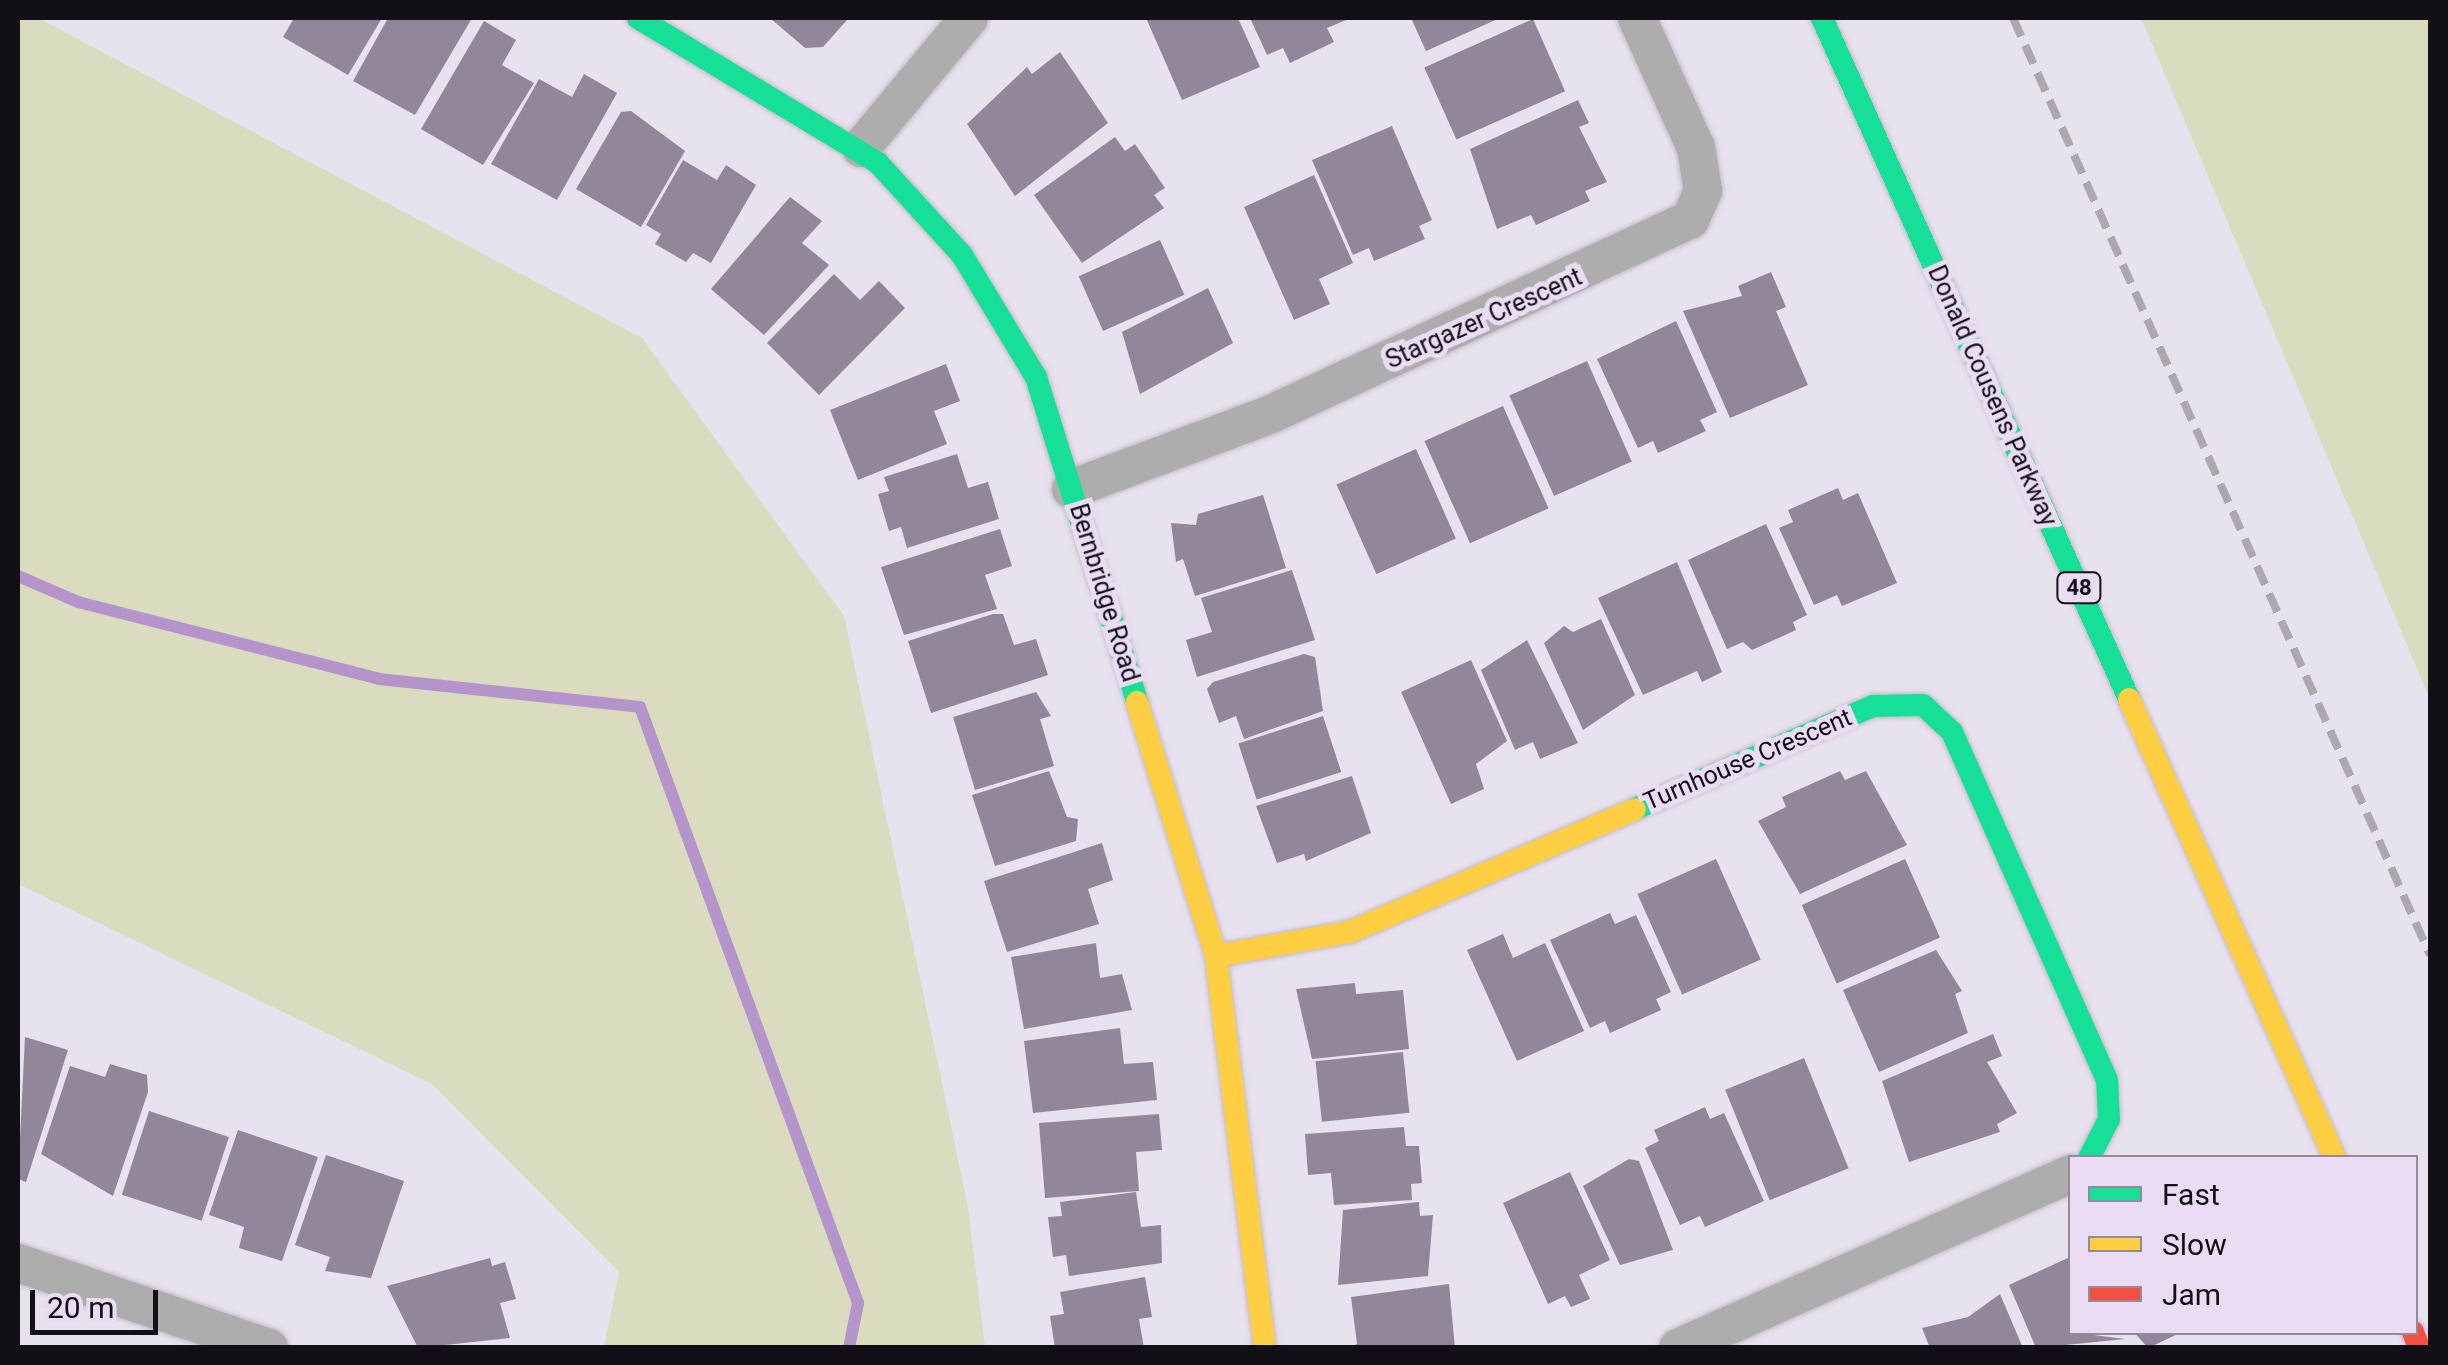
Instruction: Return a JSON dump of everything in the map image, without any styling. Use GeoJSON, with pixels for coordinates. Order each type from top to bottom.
{"type":"FeatureCollection","features":[{"type":"Feature","properties":{"kind":"street","name":"Bernbridge Road"},"geometry":{"type":"LineString","coordinates":[[638,18],[861,148],[927,213],[993,300],[1042,392],[1216,956],[1265,1348]]}},
{"type":"Feature","properties":{"kind":"street"},"geometry":{"type":"LineString","coordinates":[[861,148],[969,18]]}},
{"type":"Feature","properties":{"kind":"street","name":"Stargazer Crescent"},"geometry":{"type":"LineString","coordinates":[[1071,489],[1269,416],[1690,220],[1703,191],[1696,148],[1637,18]]}},
{"type":"Feature","properties":{"kind":"street","name":"Donald Cousens Parkway"},"geometry":{"type":"LineString","coordinates":[[1822,18],[2334,1155]]}},
{"type":"Feature","properties":{"kind":"street","name":"Turnhouse Crescent"},"geometry":{"type":"LineString","coordinates":[[1216,956],[1350,932],[1873,706],[1923,705],[1952,732],[2107,1080],[2109,1119],[2091,1155]]}},
{"type":"Feature","properties":{"kind":"street"},"geometry":{"type":"LineString","coordinates":[[1678,1348],[2068,1175]]}},
{"type":"Feature","properties":{"kind":"street"},"geometry":{"type":"LineString","coordinates":[[18,1264],[268,1348]]}},
{"type":"Feature","properties":{"kind":"green space"},"geometry":{"type":"Polygon","coordinates":[[[18,18],[38,18],[642,338],[844,616],[968,1207],[985,1347],[604,1347],[619,1272],[432,1084],[18,884],[18,18]]]}},
{"type":"Feature","properties":{"kind":"green space"},"geometry":{"type":"Polygon","coordinates":[[[2141,18],[2430,18],[2430,699],[2141,18]]]}},
{"type":"Feature","properties":{"kind":"building"},"geometry":{"type":"Polygon","coordinates":[[[294,18],[382,18],[348,75],[283,37],[294,18]]]}},
{"type":"Feature","properties":{"kind":"building"},"geometry":{"type":"Polygon","coordinates":[[[388,18],[472,18],[415,115],[353,81],[388,18]]]}},
{"type":"Feature","properties":{"kind":"building"},"geometry":{"type":"Polygon","coordinates":[[[770,18],[847,20],[823,47],[805,48],[770,18]]]}},
{"type":"Feature","properties":{"kind":"building"},"geometry":{"type":"Polygon","coordinates":[[[1146,18],[1238,18],[1260,67],[1182,100],[1146,18]]]}},
{"type":"Feature","properties":{"kind":"building"},"geometry":{"type":"Polygon","coordinates":[[[1250,18],[1351,18],[1327,28],[1334,42],[1290,63],[1283,48],[1267,55],[1250,18]]]}},
{"type":"Feature","properties":{"kind":"building"},"geometry":{"type":"Polygon","coordinates":[[[1411,18],[1500,18],[1426,51],[1411,18]]]}},
{"type":"Feature","properties":{"kind":"building"},"geometry":{"type":"Polygon","coordinates":[[[1533,19],[1565,91],[1456,140],[1424,67],[1533,19]]]}},
{"type":"Feature","properties":{"kind":"building"},"geometry":{"type":"Polygon","coordinates":[[[484,21],[516,40],[502,65],[534,83],[483,165],[421,129],[484,21]]]}},
{"type":"Feature","properties":{"kind":"building"},"geometry":{"type":"Polygon","coordinates":[[[1060,52],[1108,123],[1015,196],[967,124],[1027,67],[1032,74],[1060,52]]]}},
{"type":"Feature","properties":{"kind":"building"},"geometry":{"type":"Polygon","coordinates":[[[584,74],[617,93],[557,200],[491,164],[539,79],[572,97],[584,74]]]}},
{"type":"Feature","properties":{"kind":"building"},"geometry":{"type":"Polygon","coordinates":[[[1578,100],[1589,123],[1579,127],[1607,182],[1585,191],[1590,201],[1536,225],[1531,215],[1497,229],[1470,149],[1578,100]]]}},
{"type":"Feature","properties":{"kind":"building"},"geometry":{"type":"Polygon","coordinates":[[[631,111],[685,151],[641,227],[576,189],[621,112],[631,111]]]}},
{"type":"Feature","properties":{"kind":"building"},"geometry":{"type":"Polygon","coordinates":[[[1392,126],[1432,220],[1419,226],[1425,239],[1374,261],[1369,248],[1353,255],[1312,160],[1392,126]]]}},
{"type":"Feature","properties":{"kind":"building"},"geometry":{"type":"Polygon","coordinates":[[[1115,137],[1125,151],[1135,144],[1165,188],[1154,195],[1164,208],[1082,263],[1034,195],[1115,137]]]}},
{"type":"Feature","properties":{"kind":"building"},"geometry":{"type":"Polygon","coordinates":[[[683,160],[717,180],[726,165],[756,185],[711,263],[693,253],[686,262],[655,244],[661,234],[646,225],[683,160]]]}},
{"type":"Feature","properties":{"kind":"building"},"geometry":{"type":"Polygon","coordinates":[[[1314,175],[1353,263],[1319,279],[1330,304],[1294,320],[1244,207],[1314,175]]]}},
{"type":"Feature","properties":{"kind":"building"},"geometry":{"type":"Polygon","coordinates":[[[790,197],[822,221],[802,243],[829,265],[764,335],[711,289],[790,197]]]}},
{"type":"Feature","properties":{"kind":"building"},"geometry":{"type":"Polygon","coordinates":[[[1160,240],[1184,295],[1103,331],[1079,276],[1160,240]]]}},
{"type":"Feature","properties":{"kind":"building"},"geometry":{"type":"Polygon","coordinates":[[[1771,272],[1786,307],[1776,311],[1808,385],[1730,418],[1683,311],[1742,296],[1738,286],[1771,272]]]}},
{"type":"Feature","properties":{"kind":"building"},"geometry":{"type":"Polygon","coordinates":[[[834,274],[860,300],[879,281],[905,308],[819,395],[767,343],[834,274]]]}},
{"type":"Feature","properties":{"kind":"building"},"geometry":{"type":"Polygon","coordinates":[[[1208,288],[1233,343],[1140,394],[1122,332],[1208,288]]]}},
{"type":"Feature","properties":{"kind":"building"},"geometry":{"type":"Polygon","coordinates":[[[1676,321],[1717,412],[1700,420],[1706,431],[1658,453],[1653,441],[1638,448],[1597,359],[1676,321]]]}},
{"type":"Feature","properties":{"kind":"building"},"geometry":{"type":"Polygon","coordinates":[[[1587,361],[1632,461],[1554,496],[1509,396],[1587,361]]]}},
{"type":"Feature","properties":{"kind":"building"},"geometry":{"type":"Polygon","coordinates":[[[946,364],[960,401],[934,411],[947,444],[858,480],[830,410],[946,364]]]}},
{"type":"Feature","properties":{"kind":"building"},"geometry":{"type":"Polygon","coordinates":[[[1503,406],[1549,508],[1470,543],[1424,441],[1503,406]]]}},
{"type":"Feature","properties":{"kind":"building"},"geometry":{"type":"Polygon","coordinates":[[[1416,449],[1456,539],[1376,574],[1337,484],[1416,449]]]}},
{"type":"Feature","properties":{"kind":"building"},"geometry":{"type":"Polygon","coordinates":[[[957,454],[968,488],[988,482],[999,519],[907,548],[901,527],[889,531],[878,494],[889,491],[884,477],[957,454]]]}},
{"type":"Feature","properties":{"kind":"building"},"geometry":{"type":"Polygon","coordinates":[[[1838,488],[1843,500],[1858,493],[1897,583],[1842,606],[1837,595],[1814,605],[1779,528],[1793,522],[1788,510],[1838,488]]]}},
{"type":"Feature","properties":{"kind":"building"},"geometry":{"type":"Polygon","coordinates":[[[1263,495],[1286,568],[1195,596],[1183,559],[1176,562],[1171,523],[1196,525],[1198,514],[1263,495]]]}},
{"type":"Feature","properties":{"kind":"building"},"geometry":{"type":"Polygon","coordinates":[[[1766,524],[1807,615],[1793,622],[1796,630],[1752,650],[1743,642],[1727,649],[1688,560],[1766,524]]]}},
{"type":"Feature","properties":{"kind":"building"},"geometry":{"type":"Polygon","coordinates":[[[1000,529],[1012,566],[985,575],[997,609],[904,635],[881,567],[1000,529]]]}},
{"type":"Feature","properties":{"kind":"building"},"geometry":{"type":"Polygon","coordinates":[[[1677,562],[1722,672],[1702,682],[1697,671],[1643,695],[1598,598],[1677,562]]]}},
{"type":"Feature","properties":{"kind":"building"},"geometry":{"type":"Polygon","coordinates":[[[1292,570],[1315,640],[1197,677],[1186,640],[1212,632],[1201,598],[1292,570]]]}},
{"type":"Feature","properties":{"kind":"building"},"geometry":{"type":"Polygon","coordinates":[[[1003,614],[1014,645],[1036,639],[1048,675],[931,713],[908,641],[1003,614]]]}},
{"type":"Feature","properties":{"kind":"building"},"geometry":{"type":"Polygon","coordinates":[[[1601,619],[1635,695],[1583,730],[1544,643],[1564,626],[1573,632],[1601,619]]]}},
{"type":"Feature","properties":{"kind":"building"},"geometry":{"type":"Polygon","coordinates":[[[1527,640],[1578,743],[1540,759],[1533,742],[1515,750],[1481,670],[1527,640]]]}},
{"type":"Feature","properties":{"kind":"building"},"geometry":{"type":"Polygon","coordinates":[[[1304,654],[1315,657],[1323,711],[1244,739],[1236,716],[1219,723],[1207,689],[1213,682],[1304,654]]]}},
{"type":"Feature","properties":{"kind":"building"},"geometry":{"type":"Polygon","coordinates":[[[1471,660],[1507,741],[1476,764],[1484,789],[1451,804],[1401,692],[1471,660]]]}},
{"type":"Feature","properties":{"kind":"building"},"geometry":{"type":"Polygon","coordinates":[[[1036,692],[1051,716],[1040,719],[1054,766],[975,790],[953,717],[1036,692]]]}},
{"type":"Feature","properties":{"kind":"building"},"geometry":{"type":"Polygon","coordinates":[[[1323,716],[1341,772],[1257,800],[1238,744],[1323,716]]]}},
{"type":"Feature","properties":{"kind":"building"},"geometry":{"type":"Polygon","coordinates":[[[1049,771],[1067,817],[1078,819],[1076,841],[995,866],[972,795],[1049,771]]]}},
{"type":"Feature","properties":{"kind":"building"},"geometry":{"type":"Polygon","coordinates":[[[1840,771],[1845,780],[1866,771],[1907,845],[1800,894],[1758,821],[1786,807],[1782,797],[1840,771]]]}},
{"type":"Feature","properties":{"kind":"building"},"geometry":{"type":"Polygon","coordinates":[[[1352,776],[1371,833],[1306,861],[1304,854],[1277,863],[1256,806],[1352,776]]]}},
{"type":"Feature","properties":{"kind":"building"},"geometry":{"type":"Polygon","coordinates":[[[1102,843],[1113,880],[1088,889],[1099,924],[1007,952],[984,881],[1102,843]]]}},
{"type":"Feature","properties":{"kind":"building"},"geometry":{"type":"Polygon","coordinates":[[[1716,859],[1761,959],[1682,994],[1637,894],[1716,859]]]}},
{"type":"Feature","properties":{"kind":"building"},"geometry":{"type":"Polygon","coordinates":[[[1905,859],[1940,938],[1837,984],[1802,905],[1905,859]]]}},
{"type":"Feature","properties":{"kind":"building"},"geometry":{"type":"Polygon","coordinates":[[[1610,913],[1615,924],[1636,915],[1671,992],[1656,999],[1661,1010],[1610,1033],[1605,1021],[1590,1028],[1550,940],[1610,913]]]}},
{"type":"Feature","properties":{"kind":"building"},"geometry":{"type":"Polygon","coordinates":[[[1503,934],[1513,958],[1545,943],[1584,1031],[1517,1061],[1467,950],[1503,934]]]}},
{"type":"Feature","properties":{"kind":"building"},"geometry":{"type":"Polygon","coordinates":[[[1096,943],[1100,978],[1122,974],[1132,1010],[1024,1029],[1011,957],[1096,943]]]}},
{"type":"Feature","properties":{"kind":"building"},"geometry":{"type":"Polygon","coordinates":[[[1936,950],[1962,991],[1955,994],[1968,1033],[1879,1072],[1843,990],[1936,950]]]}},
{"type":"Feature","properties":{"kind":"building"},"geometry":{"type":"Polygon","coordinates":[[[1355,983],[1356,994],[1403,990],[1409,1049],[1312,1059],[1296,989],[1355,983]]]}},
{"type":"Feature","properties":{"kind":"building"},"geometry":{"type":"Polygon","coordinates":[[[1120,1028],[1124,1064],[1153,1062],[1157,1100],[1033,1113],[1024,1041],[1120,1028]]]}},
{"type":"Feature","properties":{"kind":"building"},"geometry":{"type":"Polygon","coordinates":[[[1993,1034],[2002,1056],[1987,1062],[2017,1113],[1997,1124],[2000,1132],[1909,1162],[1882,1081],[1993,1034]]]}},
{"type":"Feature","properties":{"kind":"building"},"geometry":{"type":"Polygon","coordinates":[[[25,1037],[68,1050],[26,1182],[18,1179],[25,1037]]]}},
{"type":"Feature","properties":{"kind":"building"},"geometry":{"type":"Polygon","coordinates":[[[1403,1052],[1409,1113],[1322,1122],[1315,1061],[1403,1052]]]}},
{"type":"Feature","properties":{"kind":"building"},"geometry":{"type":"Polygon","coordinates":[[[1804,1058],[1849,1168],[1770,1200],[1725,1090],[1804,1058]]]}},
{"type":"Feature","properties":{"kind":"building"},"geometry":{"type":"Polygon","coordinates":[[[110,1064],[147,1075],[148,1092],[113,1196],[41,1154],[70,1066],[105,1077],[110,1064]]]}},
{"type":"Feature","properties":{"kind":"building"},"geometry":{"type":"Polygon","coordinates":[[[1705,1107],[1710,1119],[1724,1113],[1764,1201],[1705,1227],[1700,1216],[1680,1225],[1645,1148],[1659,1141],[1654,1130],[1705,1107]]]}},
{"type":"Feature","properties":{"kind":"building"},"geometry":{"type":"Polygon","coordinates":[[[149,1111],[229,1137],[202,1221],[122,1195],[149,1111]]]}},
{"type":"Feature","properties":{"kind":"building"},"geometry":{"type":"Polygon","coordinates":[[[1159,1114],[1162,1150],[1136,1152],[1139,1191],[1045,1198],[1039,1123],[1159,1114]]]}},
{"type":"Feature","properties":{"kind":"building"},"geometry":{"type":"Polygon","coordinates":[[[1404,1127],[1406,1146],[1419,1146],[1422,1183],[1411,1184],[1412,1200],[1334,1205],[1331,1173],[1308,1175],[1305,1134],[1404,1127]]]}},
{"type":"Feature","properties":{"kind":"building"},"geometry":{"type":"Polygon","coordinates":[[[238,1130],[318,1157],[282,1261],[239,1248],[244,1227],[209,1215],[238,1130]]]}},
{"type":"Feature","properties":{"kind":"building"},"geometry":{"type":"Polygon","coordinates":[[[326,1155],[404,1181],[371,1278],[325,1271],[330,1257],[295,1245],[326,1155]]]}},
{"type":"Feature","properties":{"kind":"building"},"geometry":{"type":"Polygon","coordinates":[[[1629,1159],[1639,1161],[1673,1250],[1620,1265],[1583,1186],[1629,1159]]]}},
{"type":"Feature","properties":{"kind":"building"},"geometry":{"type":"Polygon","coordinates":[[[1570,1172],[1610,1260],[1579,1275],[1590,1299],[1571,1307],[1565,1296],[1548,1304],[1503,1203],[1570,1172]]]}},
{"type":"Feature","properties":{"kind":"building"},"geometry":{"type":"Polygon","coordinates":[[[1136,1192],[1141,1227],[1161,1225],[1162,1263],[1069,1276],[1066,1255],[1053,1257],[1048,1217],[1062,1216],[1060,1202],[1136,1192]]]}},
{"type":"Feature","properties":{"kind":"building"},"geometry":{"type":"Polygon","coordinates":[[[1419,1202],[1420,1216],[1433,1215],[1428,1276],[1338,1285],[1343,1210],[1419,1202]]]}},
{"type":"Feature","properties":{"kind":"building"},"geometry":{"type":"Polygon","coordinates":[[[490,1258],[492,1266],[505,1262],[516,1299],[500,1303],[510,1338],[418,1348],[387,1286],[490,1258]]]}},
{"type":"Feature","properties":{"kind":"building"},"geometry":{"type":"Polygon","coordinates":[[[2068,1258],[2068,1335],[2125,1339],[2036,1348],[2009,1285],[2068,1258]]]}},
{"type":"Feature","properties":{"kind":"building"},"geometry":{"type":"Polygon","coordinates":[[[1145,1277],[1152,1317],[1139,1319],[1144,1348],[1055,1348],[1050,1316],[1064,1314],[1060,1292],[1145,1277]]]}},
{"type":"Feature","properties":{"kind":"building"},"geometry":{"type":"Polygon","coordinates":[[[1449,1284],[1455,1348],[1349,1348],[1357,1344],[1351,1297],[1449,1284]]]}},
{"type":"Feature","properties":{"kind":"building"},"geometry":{"type":"Polygon","coordinates":[[[2000,1294],[2023,1348],[1930,1348],[1922,1328],[1968,1317],[2000,1294]]]}},
{"type":"Feature","properties":{"kind":"building"},"geometry":{"type":"Polygon","coordinates":[[[2137,1335],[2176,1335],[2148,1348],[2137,1335]]]}},
{"type":"Feature","properties":{"kind":"waterway"},"geometry":{"type":"LineString","coordinates":[[18,576],[78,602],[379,679],[640,707],[858,1303],[849,1348]]}},
{"type":"Feature","properties":{"kind":"railway"},"geometry":{"type":"LineString","coordinates":[[2013,18],[2430,955]]}},
{"type":"Feature","properties":{"kind":"traffic: fast"},"geometry":{"type":"LineString","coordinates":[[638,18],[878,163],[962,255],[1036,377],[1137,702]]}},
{"type":"Feature","properties":{"kind":"traffic: fast"},"geometry":{"type":"LineString","coordinates":[[1822,18],[2129,699]]}},
{"type":"Feature","properties":{"kind":"traffic: fast"},"geometry":{"type":"LineString","coordinates":[[1635,809],[1873,706],[1923,705],[1952,732],[2107,1080],[2109,1119],[2091,1155]]}},
{"type":"Feature","properties":{"kind":"traffic: slow"},"geometry":{"type":"LineString","coordinates":[[2129,699],[2334,1155]]}},
{"type":"Feature","properties":{"kind":"traffic: slow"},"geometry":{"type":"LineString","coordinates":[[1137,702],[1216,956],[1265,1348]]}},
{"type":"Feature","properties":{"kind":"traffic: slow"},"geometry":{"type":"LineString","coordinates":[[1216,956],[1350,932],[1635,809]]}},
{"type":"Feature","properties":{"kind":"traffic: jam"},"geometry":{"type":"LineString","coordinates":[[2414,1335],[2419,1348]]}}]}
